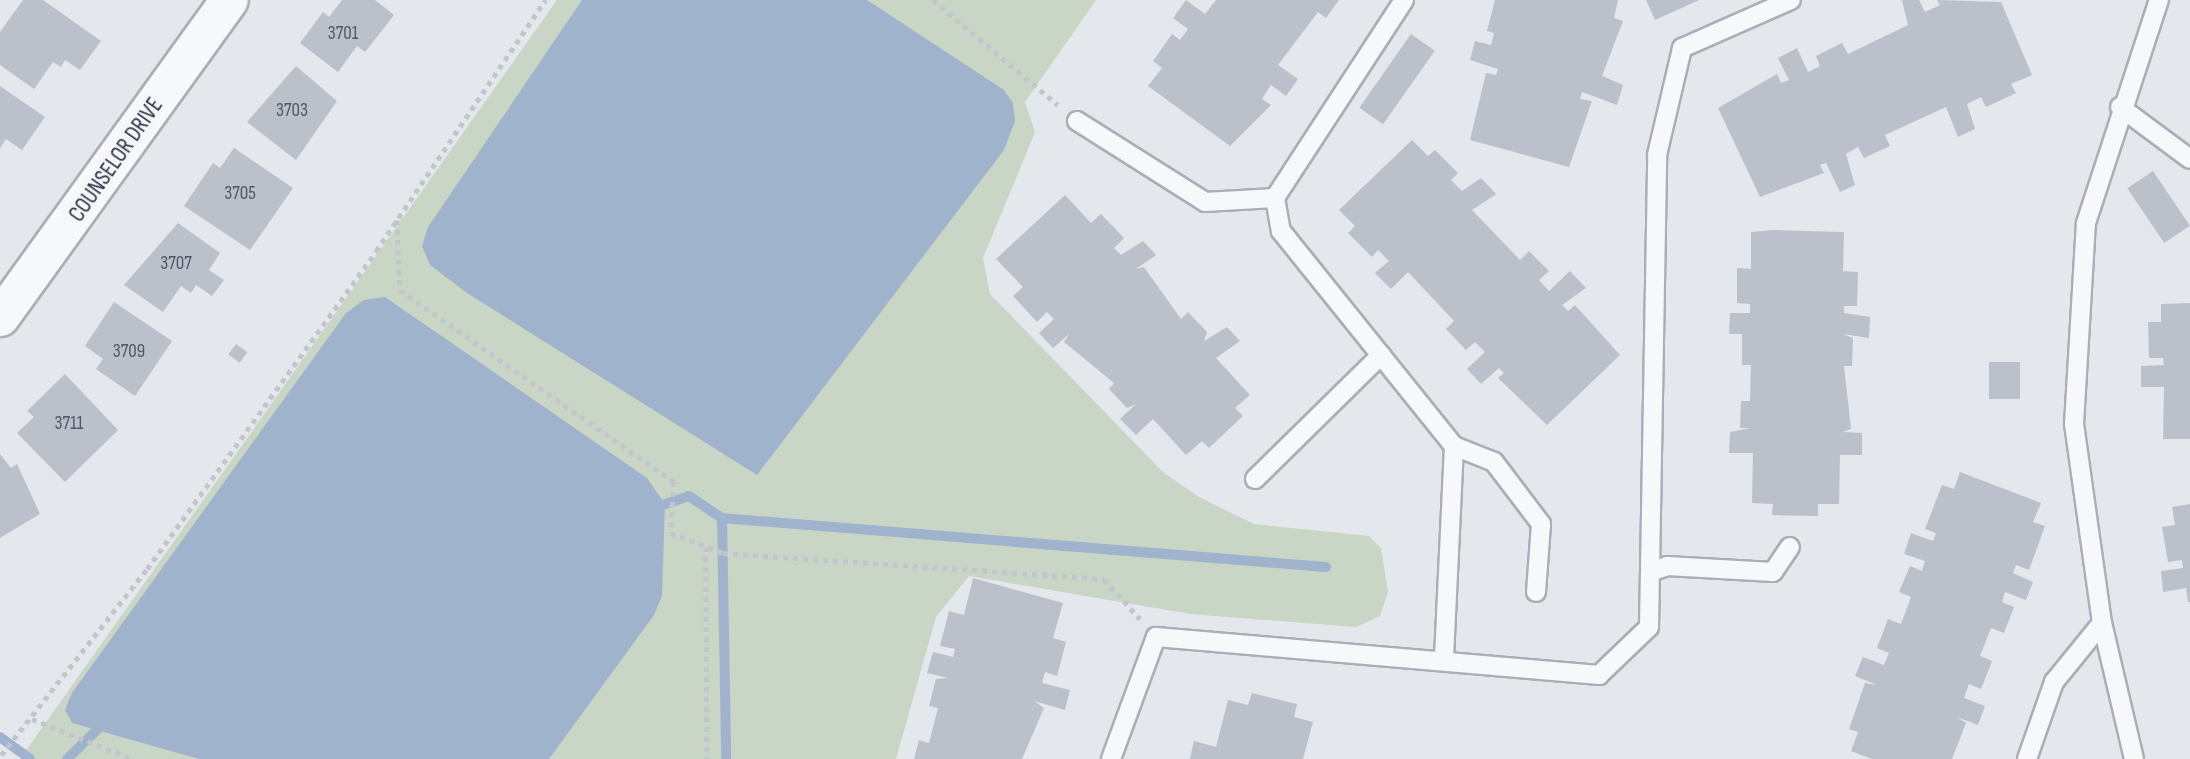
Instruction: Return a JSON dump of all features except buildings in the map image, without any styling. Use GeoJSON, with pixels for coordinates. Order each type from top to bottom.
{"type":"FeatureCollection","features":[{"type":"Feature","properties":{"kind":"street","name":"COUNSELOR DRIVE"},"geometry":{"type":"LineString","coordinates":[[0,317],[229,0]]}},
{"type":"Feature","properties":{"kind":"lane"},"geometry":{"type":"LineString","coordinates":[[1404,0],[1275,198],[1281,231],[1454,446],[1494,462],[1541,524],[1536,592]]}},
{"type":"Feature","properties":{"kind":"lane"},"geometry":{"type":"LineString","coordinates":[[1111,759],[1156,637],[1598,675],[1649,627],[1657,155],[1682,48],[1791,0]]}},
{"type":"Feature","properties":{"kind":"lane"},"geometry":{"type":"LineString","coordinates":[[2134,759],[2102,623],[2074,424],[2086,223],[2120,107],[2159,0]]}},
{"type":"Feature","properties":{"kind":"lane"},"geometry":{"type":"LineString","coordinates":[[2120,107],[2190,159]]}},
{"type":"Feature","properties":{"kind":"lane"},"geometry":{"type":"LineString","coordinates":[[1077,121],[1205,202],[1275,198]]}},
{"type":"Feature","properties":{"kind":"lane"},"geometry":{"type":"LineString","coordinates":[[1255,479],[1381,355]]}},
{"type":"Feature","properties":{"kind":"lane"},"geometry":{"type":"LineString","coordinates":[[1444,661],[1454,446]]}},
{"type":"Feature","properties":{"kind":"lane"},"geometry":{"type":"LineString","coordinates":[[1650,572],[1667,566],[1773,572],[1790,547]]}},
{"type":"Feature","properties":{"kind":"lane"},"geometry":{"type":"LineString","coordinates":[[2028,759],[2054,682],[2102,623]]}},
{"type":"Feature","properties":{"kind":"path"},"geometry":{"type":"LineString","coordinates":[[1,755],[32,719],[397,220],[545,0]]}},
{"type":"Feature","properties":{"kind":"path"},"geometry":{"type":"LineString","coordinates":[[933,0],[1077,121]]}},
{"type":"Feature","properties":{"kind":"path"},"geometry":{"type":"LineString","coordinates":[[397,220],[400,290],[674,482],[671,533],[723,553],[1104,579],[1156,637]]}},
{"type":"Feature","properties":{"kind":"path"},"geometry":{"type":"LineString","coordinates":[[706,547],[707,759]]}},
{"type":"Feature","properties":{"kind":"path"},"geometry":{"type":"LineString","coordinates":[[32,719],[132,759]]}},
{"type":"Feature","properties":{"kind":"green space"},"geometry":{"type":"Polygon","coordinates":[[[557,0],[1096,0],[1025,102],[1035,132],[983,258],[990,294],[1164,473],[1199,497],[1254,524],[1369,536],[1381,548],[1388,592],[1380,616],[1356,627],[1190,614],[969,576],[936,617],[896,759],[20,759],[557,0]]]}},
{"type":"Feature","properties":{"kind":"water"},"geometry":{"type":"Polygon","coordinates":[[[582,0],[867,0],[1004,90],[1013,103],[1015,121],[1004,150],[757,475],[467,293],[430,265],[422,246],[428,227],[582,0]]]}},
{"type":"Feature","properties":{"kind":"water"},"geometry":{"type":"Polygon","coordinates":[[[385,297],[647,478],[665,504],[662,596],[654,615],[549,759],[199,759],[72,723],[65,710],[72,693],[346,313],[364,300],[385,297]]]}},
{"type":"Feature","properties":{"kind":"waterway"},"geometry":{"type":"LineString","coordinates":[[654,508],[689,496],[722,518],[1326,567]]}},
{"type":"Feature","properties":{"kind":"waterway"},"geometry":{"type":"LineString","coordinates":[[722,518],[726,759]]}},
{"type":"Feature","properties":{"kind":"waterway"},"geometry":{"type":"LineString","coordinates":[[67,759],[103,724]]}},
{"type":"Feature","properties":{"kind":"waterway"},"geometry":{"type":"LineString","coordinates":[[0,737],[30,759]]}}]}
